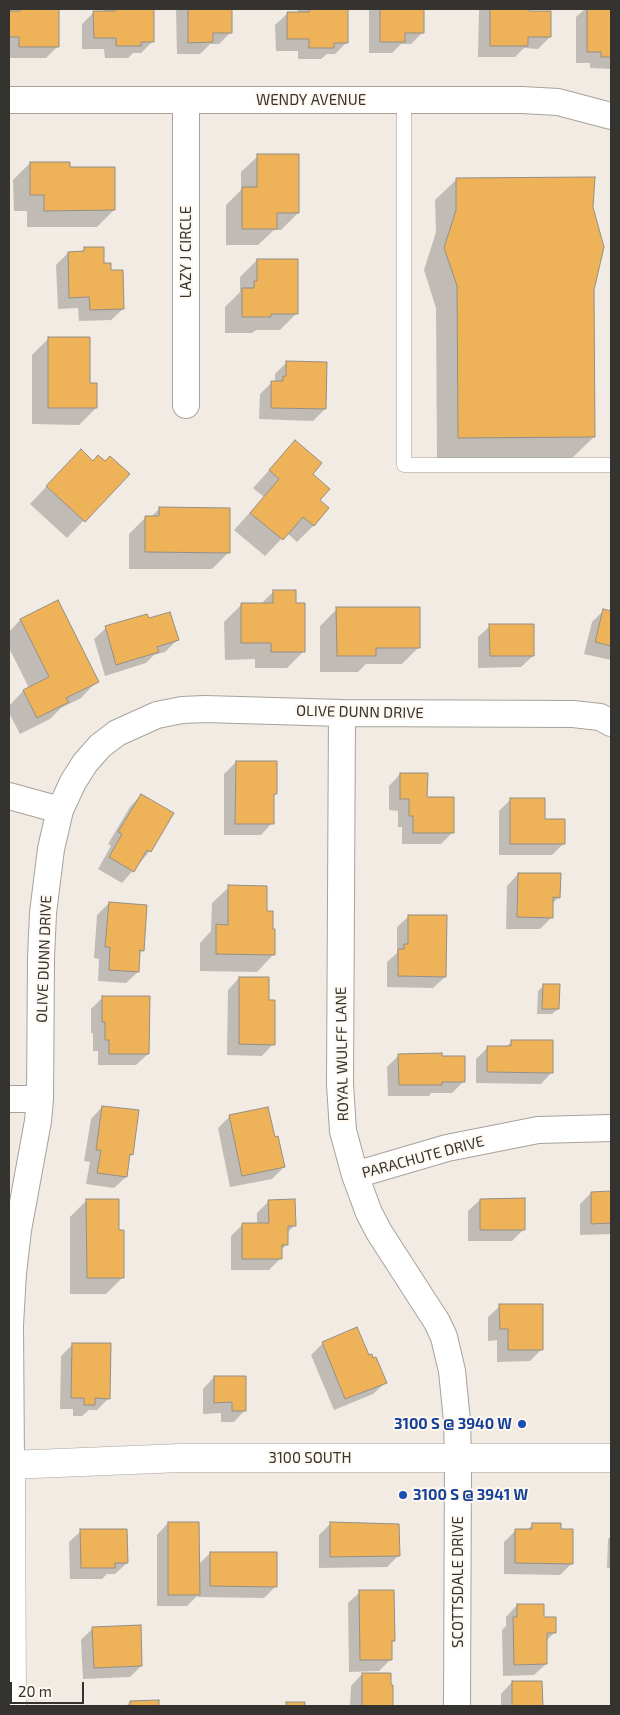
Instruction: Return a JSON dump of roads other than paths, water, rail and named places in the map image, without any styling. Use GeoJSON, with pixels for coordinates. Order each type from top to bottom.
{"type":"FeatureCollection","features":[{"type":"Feature","properties":{"kind":"main road","name":"3100 SOUTH"},"geometry":{"type":"LineString","coordinates":[[10,1464],[181,1458],[611,1458]]}},
{"type":"Feature","properties":{"kind":"main road"},"geometry":{"type":"LineString","coordinates":[[10,1464],[12,1706]]}},
{"type":"Feature","properties":{"kind":"street","name":"WENDY AVENUE"},"geometry":{"type":"LineString","coordinates":[[9,100],[541,100],[579,106],[611,116]]}},
{"type":"Feature","properties":{"kind":"street","name":"LAZY J CIRCLE"},"geometry":{"type":"LineString","coordinates":[[186,100],[186,405]]}},
{"type":"Feature","properties":{"kind":"street","name":"OLIVE DUNN DRIVE"},"geometry":{"type":"LineString","coordinates":[[10,1464],[10,1324],[13,1274],[18,1230],[36,1134],[40,1099],[43,920],[51,849],[60,810],[84,763],[100,746],[117,733],[157,715],[182,710],[573,714],[600,717],[611,723]]}},
{"type":"Feature","properties":{"kind":"street","name":"ROYAL WULFF LANE"},"geometry":{"type":"LineString","coordinates":[[342,713],[340,1084],[343,1131],[355,1175],[369,1213],[379,1232],[428,1306],[444,1337],[452,1371],[458,1458]]}},
{"type":"Feature","properties":{"kind":"street"},"geometry":{"type":"LineString","coordinates":[[9,796],[60,810]]}},
{"type":"Feature","properties":{"kind":"street"},"geometry":{"type":"LineString","coordinates":[[9,1099],[40,1099]]}},
{"type":"Feature","properties":{"kind":"street","name":"PARACHUTE DRIVE"},"geometry":{"type":"LineString","coordinates":[[355,1175],[447,1148],[538,1130],[611,1128]]}},
{"type":"Feature","properties":{"kind":"street","name":"SCOTTSDALE DRIVE"},"geometry":{"type":"LineString","coordinates":[[457,1706],[458,1458]]}},
{"type":"Feature","properties":{"kind":"lane"},"geometry":{"type":"LineString","coordinates":[[404,100],[404,466],[611,466]]}},
{"type":"Feature","properties":{"kind":"place","name":"3100 S @ 3940 W"},"geometry":{"type":"Point","coordinates":[522,1424]}},
{"type":"Feature","properties":{"kind":"place","name":"3100 S @ 3941 W"},"geometry":{"type":"Point","coordinates":[403,1495]}}]}
